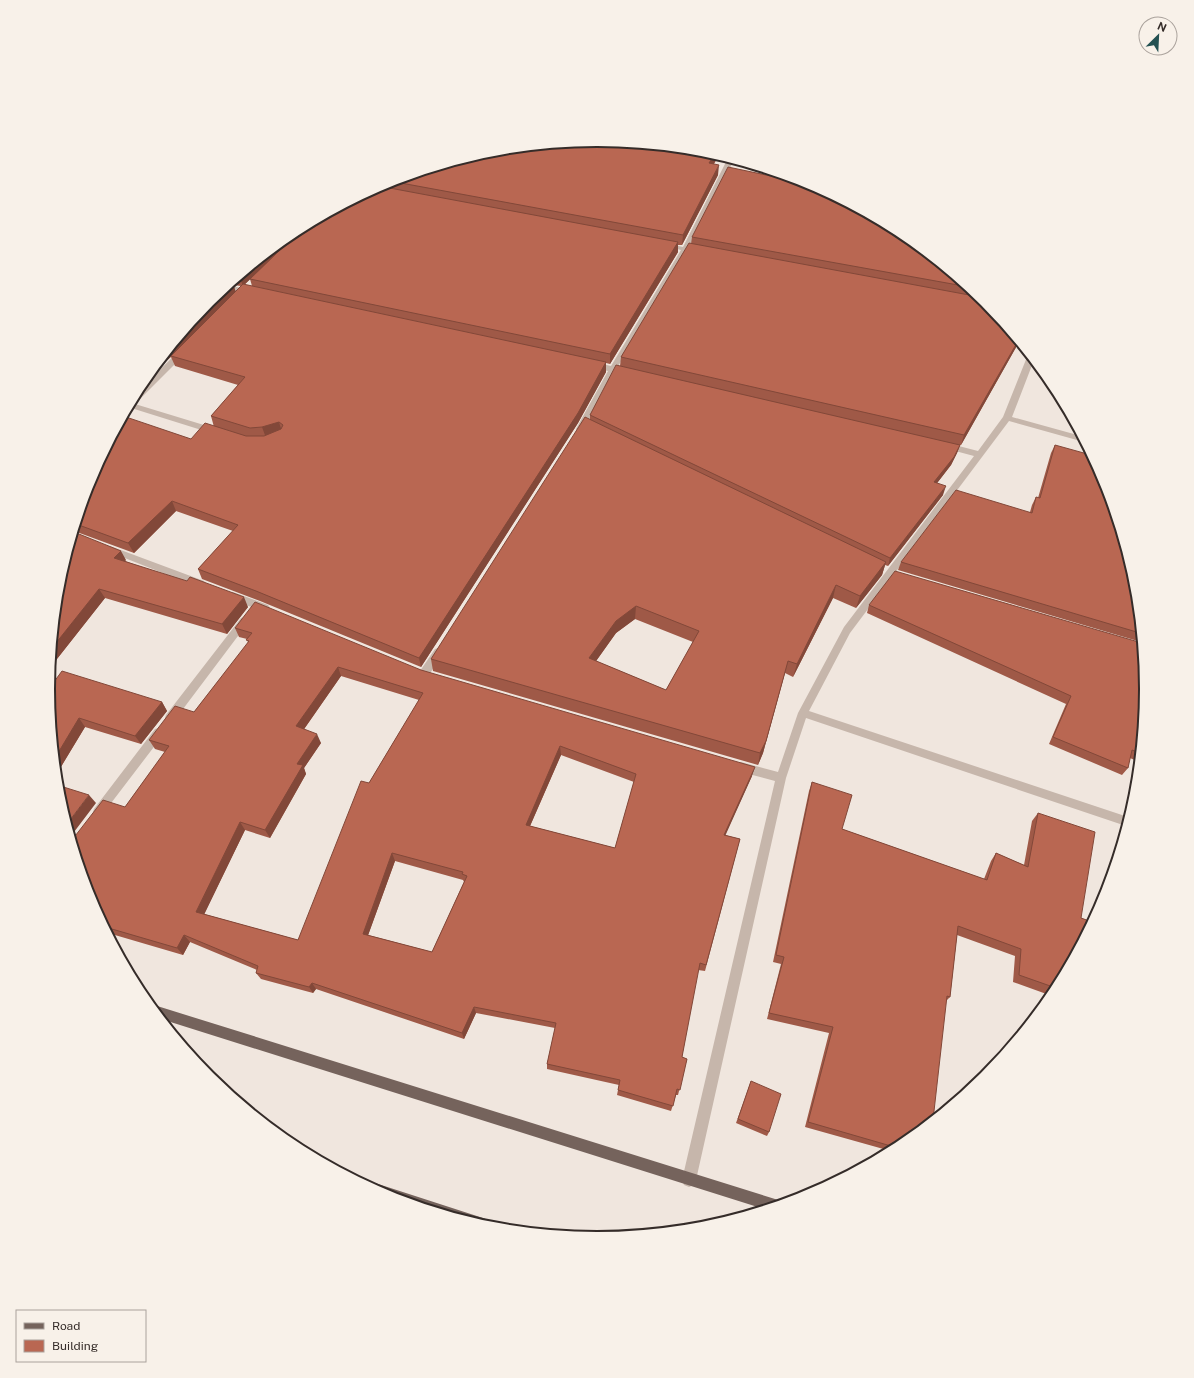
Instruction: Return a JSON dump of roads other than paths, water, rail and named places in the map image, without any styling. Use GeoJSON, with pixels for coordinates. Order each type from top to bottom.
{"type":"FeatureCollection","features":[{"type":"Feature","properties":{"kind":"main road"},"geometry":{"type":"LineString","coordinates":[[163,1014],[767,1203]]}},
{"type":"Feature","properties":{"kind":"street"},"geometry":{"type":"LineString","coordinates":[[574,438],[586,427],[613,370],[685,249],[729,163]]}},
{"type":"Feature","properties":{"kind":"street"},"geometry":{"type":"LineString","coordinates":[[654,243],[708,253]]}},
{"type":"Feature","properties":{"kind":"street"},"geometry":{"type":"LineString","coordinates":[[233,289],[259,294]]}},
{"type":"Feature","properties":{"kind":"street"},"geometry":{"type":"LineString","coordinates":[[146,389],[190,345]]}},
{"type":"Feature","properties":{"kind":"street"},"geometry":{"type":"LineString","coordinates":[[689,1180],[781,778],[803,712],[847,630],[1007,418],[1029,362]]}},
{"type":"Feature","properties":{"kind":"street"},"geometry":{"type":"LineString","coordinates":[[582,363],[636,375]]}},
{"type":"Feature","properties":{"kind":"street"},"geometry":{"type":"LineString","coordinates":[[135,406],[224,434]]}},
{"type":"Feature","properties":{"kind":"street"},"geometry":{"type":"LineString","coordinates":[[1007,418],[1077,437]]}},
{"type":"Feature","properties":{"kind":"street"},"geometry":{"type":"LineString","coordinates":[[940,445],[979,454]]}},
{"type":"Feature","properties":{"kind":"street"},"geometry":{"type":"LineString","coordinates":[[102,546],[212,588]]}},
{"type":"Feature","properties":{"kind":"street"},"geometry":{"type":"LineString","coordinates":[[226,594],[270,611]]}},
{"type":"Feature","properties":{"kind":"street"},"geometry":{"type":"LineString","coordinates":[[92,819],[256,605]]}},
{"type":"Feature","properties":{"kind":"street"},"geometry":{"type":"LineString","coordinates":[[424,673],[442,647]]}},
{"type":"Feature","properties":{"kind":"street"},"geometry":{"type":"LineString","coordinates":[[803,712],[1123,820]]}},
{"type":"Feature","properties":{"kind":"street"},"geometry":{"type":"LineString","coordinates":[[728,763],[781,778]]}}]}
